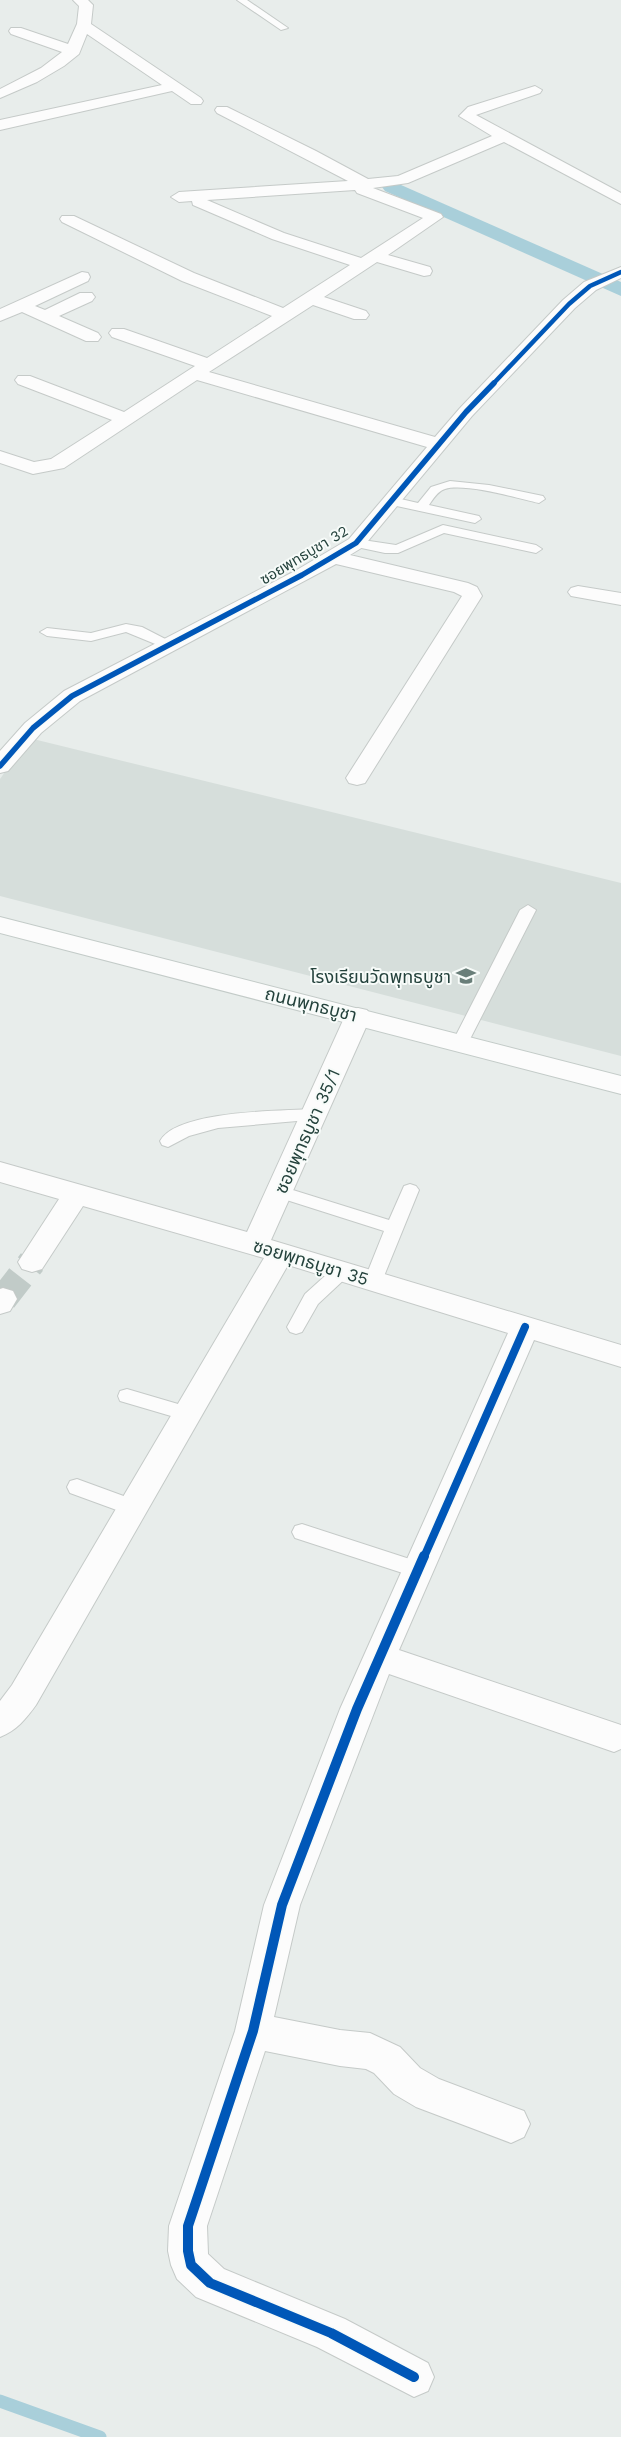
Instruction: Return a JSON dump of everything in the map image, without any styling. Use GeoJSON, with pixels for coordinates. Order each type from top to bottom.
{"type":"FeatureCollection","features":[{"type":"Feature","properties":{"kind":"street"},"geometry":{"type":"LineString","coordinates":[[4,89],[34,79],[74,51],[85,26],[86,5],[80,0]]}},
{"type":"Feature","properties":{"kind":"street"},"geometry":{"type":"LineString","coordinates":[[85,26],[196,101]]}},
{"type":"Feature","properties":{"kind":"street"},"geometry":{"type":"LineString","coordinates":[[16,31],[74,51]]}},
{"type":"Feature","properties":{"kind":"street"},"geometry":{"type":"LineString","coordinates":[[0,125],[176,86]]}},
{"type":"Feature","properties":{"kind":"street"},"geometry":{"type":"LineString","coordinates":[[535,90],[467,113],[468,118],[621,198]]}},
{"type":"Feature","properties":{"kind":"street"},"geometry":{"type":"LineString","coordinates":[[0,457],[33,468],[57,464],[435,217],[364,187],[311,154],[222,110]]}},
{"type":"Feature","properties":{"kind":"street"},"geometry":{"type":"LineString","coordinates":[[178,197],[364,187],[402,180],[504,137]]}},
{"type":"Feature","properties":{"kind":"street"},"geometry":{"type":"LineString","coordinates":[[199,202],[252,226],[369,260],[424,271]]}},
{"type":"Feature","properties":{"kind":"street"},"geometry":{"type":"LineString","coordinates":[[68,219],[188,277],[286,314]]}},
{"type":"Feature","properties":{"kind":"street"},"geometry":{"type":"LineString","coordinates":[[0,316],[82,277]]}},
{"type":"Feature","properties":{"kind":"street","name":"ซอยพุทธบูชา 32"},"geometry":{"type":"LineString","coordinates":[[0,766],[8,741],[38,722],[72,696],[170,645],[356,543],[392,502],[438,444],[569,304],[606,279]]}},
{"type":"Feature","properties":{"kind":"street"},"geometry":{"type":"LineString","coordinates":[[44,317],[86,297]]}},
{"type":"Feature","properties":{"kind":"street"},"geometry":{"type":"LineString","coordinates":[[310,298],[360,315]]}},
{"type":"Feature","properties":{"kind":"street"},"geometry":{"type":"LineString","coordinates":[[22,306],[92,337]]}},
{"type":"Feature","properties":{"kind":"street"},"geometry":{"type":"LineString","coordinates":[[118,333],[202,370],[438,444]]}},
{"type":"Feature","properties":{"kind":"street"},"geometry":{"type":"LineString","coordinates":[[24,380],[125,419]]}},
{"type":"Feature","properties":{"kind":"street"},"geometry":{"type":"LineString","coordinates":[[333,557],[461,587],[470,591],[472,596],[357,778]]}},
{"type":"Feature","properties":{"kind":"street"},"geometry":{"type":"LineString","coordinates":[[578,592],[621,598]]}},
{"type":"Feature","properties":{"kind":"street","name":"ถนนพุทธบูชา"},"geometry":{"type":"LineString","coordinates":[[0,924],[621,1085]]}},
{"type":"Feature","properties":{"kind":"street","name":"ซอยพุทธบูชา 35/1"},"geometry":{"type":"LineString","coordinates":[[0,1722],[10,1714],[24,1695],[188,1414],[268,1249],[280,1192],[358,1016]]}},
{"type":"Feature","properties":{"kind":"street","name":"ซอยพุทธบูชา 35"},"geometry":{"type":"LineString","coordinates":[[0,1172],[268,1249],[621,1356]]}},
{"type":"Feature","properties":{"kind":"street"},"geometry":{"type":"LineString","coordinates":[[32,1262],[77,1194]]}},
{"type":"Feature","properties":{"kind":"street"},"geometry":{"type":"LineString","coordinates":[[414,2377],[331,2333],[210,2283],[191,2265],[188,2251],[188,2226],[253,2031],[282,1905],[357,1709],[525,1327]]}},
{"type":"Feature","properties":{"kind":"street"},"geometry":{"type":"LineString","coordinates":[[380,1657],[614,1737]]}},
{"type":"Feature","properties":{"kind":"street"},"geometry":{"type":"LineString","coordinates":[[253,2031],[340,2048],[370,2051],[388,2060],[407,2081],[429,2094],[511,2124]]}},
{"type":"Feature","properties":{"kind":"lane"},"geometry":{"type":"LineString","coordinates":[[241,0],[284,28]]}},
{"type":"Feature","properties":{"kind":"lane"},"geometry":{"type":"LineString","coordinates":[[421,508],[434,489],[444,484],[461,485],[538,499]]}},
{"type":"Feature","properties":{"kind":"lane"},"geometry":{"type":"LineString","coordinates":[[392,502],[475,520]]}},
{"type":"Feature","properties":{"kind":"lane"},"geometry":{"type":"LineString","coordinates":[[356,543],[385,549],[398,549],[443,528],[536,549]]}},
{"type":"Feature","properties":{"kind":"lane"},"geometry":{"type":"LineString","coordinates":[[47,632],[91,638],[126,628],[137,630],[170,645]]}},
{"type":"Feature","properties":{"kind":"lane"},"geometry":{"type":"LineString","coordinates":[[460,1043],[528,910]]}},
{"type":"Feature","properties":{"kind":"lane"},"geometry":{"type":"LineString","coordinates":[[168,1141],[178,1134],[195,1127],[243,1119],[314,1115]]}},
{"type":"Feature","properties":{"kind":"lane"},"geometry":{"type":"LineString","coordinates":[[373,1281],[410,1190]]}},
{"type":"Feature","properties":{"kind":"lane"},"geometry":{"type":"LineString","coordinates":[[280,1192],[394,1228]]}},
{"type":"Feature","properties":{"kind":"lane"},"geometry":{"type":"LineString","coordinates":[[296,1327],[311,1299],[342,1271]]}},
{"type":"Feature","properties":{"kind":"lane"},"geometry":{"type":"LineString","coordinates":[[127,1396],[188,1414]]}},
{"type":"Feature","properties":{"kind":"lane"},"geometry":{"type":"LineString","coordinates":[[77,1487],[133,1508]]}},
{"type":"Feature","properties":{"kind":"lane"},"geometry":{"type":"LineString","coordinates":[[302,1532],[418,1570]]}},
{"type":"Feature","properties":{"kind":"shaded area","name":"โรงเรียนวัดพุทธบูชา"},"geometry":{"type":"Polygon","coordinates":[[[29,738],[621,883],[621,1056],[0,896],[0,779],[29,738]]]}},
{"type":"Feature","properties":{"kind":"waterway"},"geometry":{"type":"LineString","coordinates":[[392,187],[621,290]]}},
{"type":"Feature","properties":{"kind":"waterway"},"geometry":{"type":"LineString","coordinates":[[0,2401],[100,2437]]}},
{"type":"Feature","properties":{"kind":"tunnel"},"geometry":{"type":"LineString","coordinates":[[3,1299],[32,1262]]}},
{"type":"Feature","properties":{"kind":"cycle path"},"geometry":{"type":"LineString","coordinates":[[0,766],[33,728],[72,696],[302,575],[356,543],[466,412],[569,304],[590,286],[621,272]]}},
{"type":"Feature","properties":{"kind":"cycle path"},"geometry":{"type":"LineString","coordinates":[[414,2377],[331,2333],[210,2283],[191,2265],[188,2251],[188,2226],[253,2031],[282,1905],[357,1709],[525,1327]]}},
{"type":"Feature","properties":{"kind":"place","name":"โรงเรียนวัดพุทธบูชา"},"geometry":{"type":"Point","coordinates":[466,976]}}]}
